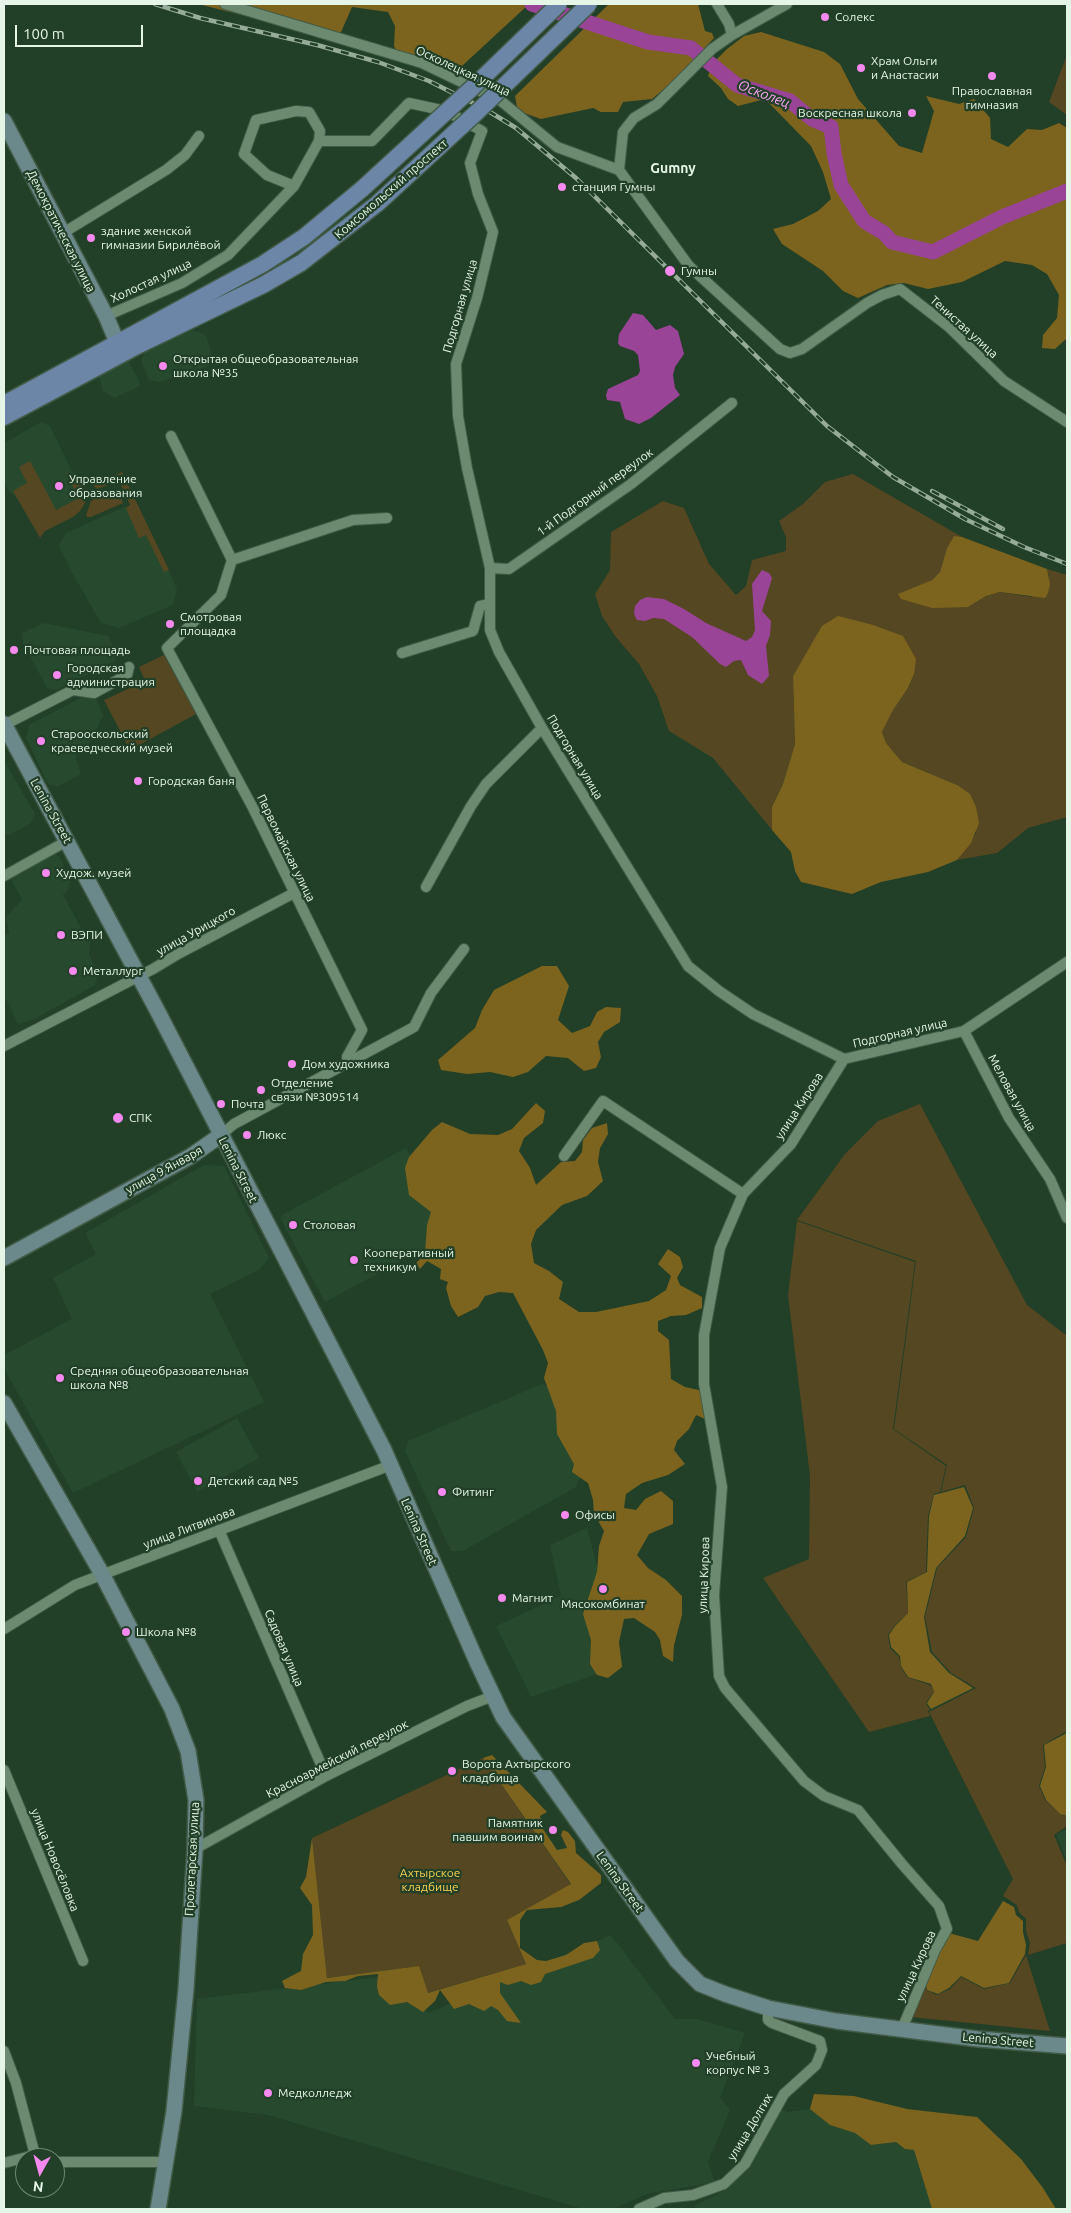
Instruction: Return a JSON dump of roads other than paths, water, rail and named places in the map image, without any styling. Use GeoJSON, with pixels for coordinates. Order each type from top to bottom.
{"type":"FeatureCollection","features":[{"type":"Feature","properties":{"kind":"main road","name":"Комсомольский проспект"},"geometry":{"type":"LineString","coordinates":[[4,404],[263,264],[304,237],[362,189],[471,89],[559,4]]}},
{"type":"Feature","properties":{"kind":"main road","name":"Комсомольский проспект"},"geometry":{"type":"LineString","coordinates":[[4,418],[132,349],[263,285],[301,263],[378,204],[589,4]]}},
{"type":"Feature","properties":{"kind":"main road","name":"Демократическая улица"},"geometry":{"type":"LineString","coordinates":[[4,121],[106,316],[117,342]]}},
{"type":"Feature","properties":{"kind":"main road","name":"Lenina Street"},"geometry":{"type":"LineString","coordinates":[[4,725],[221,1135],[390,1466],[504,1717],[677,1961],[700,1984],[768,2008],[836,2021],[978,2039],[1067,2046]]}},
{"type":"Feature","properties":{"kind":"main road","name":"улица 9 Января"},"geometry":{"type":"LineString","coordinates":[[4,1258],[190,1156],[221,1135]]}},
{"type":"Feature","properties":{"kind":"main road","name":"Пролетарская улица"},"geometry":{"type":"LineString","coordinates":[[6,1411],[102,1574],[172,1710],[188,1751],[196,1800],[195,1849],[186,1989],[174,2111],[158,2209]]}},
{"type":"Feature","properties":{"kind":"street","name":"Осколецкая улица"},"geometry":{"type":"LineString","coordinates":[[225,4],[422,63],[502,101],[557,147],[619,170]]}},
{"type":"Feature","properties":{"kind":"street"},"geometry":{"type":"LineString","coordinates":[[717,4],[729,24],[732,35]]}},
{"type":"Feature","properties":{"kind":"street"},"geometry":{"type":"LineString","coordinates":[[619,170],[623,132],[634,118],[657,104],[712,49],[732,35],[787,4]]}},
{"type":"Feature","properties":{"kind":"street","name":"Подгорная улица"},"geometry":{"type":"LineString","coordinates":[[319,141],[372,141],[409,103],[446,111],[482,131],[470,163],[478,194],[493,232],[477,298],[456,364],[458,416],[467,468],[490,568],[490,630],[496,645],[542,728],[688,966],[719,991],[753,1014],[844,1059],[964,1031],[1067,962]]}},
{"type":"Feature","properties":{"kind":"street"},"geometry":{"type":"LineString","coordinates":[[294,186],[267,175],[244,154],[256,120],[296,110],[309,112],[320,131],[319,141]]}},
{"type":"Feature","properties":{"kind":"street"},"geometry":{"type":"LineString","coordinates":[[63,232],[166,170],[185,155],[199,136]]}},
{"type":"Feature","properties":{"kind":"street","name":"Холостая улица"},"geometry":{"type":"LineString","coordinates":[[106,316],[182,283],[228,255],[294,186],[319,141]]}},
{"type":"Feature","properties":{"kind":"street","name":"Тенистая улица"},"geometry":{"type":"LineString","coordinates":[[619,170],[689,266],[780,349],[790,353],[802,349],[867,303],[882,295],[900,289],[949,327],[1004,380],[1067,422]]}},
{"type":"Feature","properties":{"kind":"street","name":"1-й Подгорный переулок"},"geometry":{"type":"LineString","coordinates":[[490,568],[509,569],[632,484],[732,403]]}},
{"type":"Feature","properties":{"kind":"street"},"geometry":{"type":"LineString","coordinates":[[171,436],[232,560],[353,520],[387,518]]}},
{"type":"Feature","properties":{"kind":"street","name":"Первомайская улица"},"geometry":{"type":"LineString","coordinates":[[232,560],[221,595],[167,648],[253,808],[362,1030],[347,1057],[348,1062]]}},
{"type":"Feature","properties":{"kind":"street"},"geometry":{"type":"LineString","coordinates":[[402,653],[473,631],[480,606],[489,604]]}},
{"type":"Feature","properties":{"kind":"street"},"geometry":{"type":"LineString","coordinates":[[4,725],[73,690],[94,692],[127,675],[129,667]]}},
{"type":"Feature","properties":{"kind":"street"},"geometry":{"type":"LineString","coordinates":[[426,887],[471,806],[486,784],[542,728]]}},
{"type":"Feature","properties":{"kind":"street"},"geometry":{"type":"LineString","coordinates":[[4,876],[67,841]]}},
{"type":"Feature","properties":{"kind":"street","name":"улица Урицкого"},"geometry":{"type":"LineString","coordinates":[[4,1046],[294,893]]}},
{"type":"Feature","properties":{"kind":"street","name":"улица 9 Января"},"geometry":{"type":"LineString","coordinates":[[221,1135],[234,1124],[414,1027],[431,993],[464,949]]}},
{"type":"Feature","properties":{"kind":"street","name":"Меловая улица"},"geometry":{"type":"LineString","coordinates":[[964,1031],[1009,1118],[1050,1179],[1067,1218]]}},
{"type":"Feature","properties":{"kind":"street","name":"улица Кирова"},"geometry":{"type":"LineString","coordinates":[[844,1059],[791,1144],[743,1194],[720,1248],[704,1335],[704,1384],[722,1488],[714,1595],[719,1676],[725,1688],[804,1781],[824,1796],[858,1810],[938,1906],[947,1929],[934,1950],[902,2029]]}},
{"type":"Feature","properties":{"kind":"street"},"geometry":{"type":"LineString","coordinates":[[564,1156],[603,1101],[743,1194]]}},
{"type":"Feature","properties":{"kind":"street","name":"улица Литвинова"},"geometry":{"type":"LineString","coordinates":[[4,1629],[75,1585],[390,1466]]}},
{"type":"Feature","properties":{"kind":"street","name":"Садовая улица"},"geometry":{"type":"LineString","coordinates":[[220,1530],[326,1776]]}},
{"type":"Feature","properties":{"kind":"street","name":"Красноармейский переулок"},"geometry":{"type":"LineString","coordinates":[[195,1849],[326,1776],[467,1706],[493,1696]]}},
{"type":"Feature","properties":{"kind":"street","name":"улица Новосёловка"},"geometry":{"type":"LineString","coordinates":[[4,1770],[83,1961]]}},
{"type":"Feature","properties":{"kind":"street","name":"улица Долгих"},"geometry":{"type":"LineString","coordinates":[[639,2209],[664,2198],[681,2194],[693,2195],[724,2184],[745,2164],[784,2094],[816,2065],[822,2050],[820,2041],[772,2023],[768,2020],[768,2008]]}},
{"type":"Feature","properties":{"kind":"street"},"geometry":{"type":"LineString","coordinates":[[4,2051],[16,2083],[34,2148]]}},
{"type":"Feature","properties":{"kind":"street"},"geometry":{"type":"LineString","coordinates":[[65,2162],[166,2162]]}},
{"type":"Feature","properties":{"kind":"waterway","name":"Осколец"},"geometry":{"type":"LineString","coordinates":[[532,4],[648,42],[691,48],[737,85],[790,101],[812,119],[831,127],[841,185],[864,221],[884,233],[892,242],[933,252],[1002,217],[1067,191]]}},
{"type":"Feature","properties":{"kind":"railway"},"geometry":{"type":"LineString","coordinates":[[155,4],[200,18],[317,45],[378,62],[429,81],[485,109],[516,128],[576,178],[827,426],[893,477],[965,519],[1024,547],[1067,564]]}},
{"type":"Feature","properties":{"kind":"railway"},"geometry":{"type":"LineString","coordinates":[[932,491],[1003,529]]}},
{"type":"Feature","properties":{"kind":"place","name":"Солекс"},"geometry":{"type":"Point","coordinates":[825,17]}},
{"type":"Feature","properties":{"kind":"place","name":"Храм Ольги и Анастасии"},"geometry":{"type":"Point","coordinates":[861,68]}},
{"type":"Feature","properties":{"kind":"place","name":"Православная гимназия"},"geometry":{"type":"Point","coordinates":[992,76]}},
{"type":"Feature","properties":{"kind":"place","name":"Воскресная школа"},"geometry":{"type":"Point","coordinates":[912,113]}},
{"type":"Feature","properties":{"kind":"place","name":"станция Гумны"},"geometry":{"type":"Point","coordinates":[562,187]}},
{"type":"Feature","properties":{"kind":"place","name":"здание женской гимназии Бирилёвой"},"geometry":{"type":"Point","coordinates":[91,238]}},
{"type":"Feature","properties":{"kind":"place","name":"Гумны"},"geometry":{"type":"Point","coordinates":[670,271]}},
{"type":"Feature","properties":{"kind":"place","name":"Открытая общеобразовательная школа №35"},"geometry":{"type":"Point","coordinates":[163,366]}},
{"type":"Feature","properties":{"kind":"place","name":"Управление образования"},"geometry":{"type":"Point","coordinates":[59,486]}},
{"type":"Feature","properties":{"kind":"place","name":"Смотровая площадка"},"geometry":{"type":"Point","coordinates":[170,624]}},
{"type":"Feature","properties":{"kind":"place","name":"Почтовая площадь"},"geometry":{"type":"Point","coordinates":[14,650]}},
{"type":"Feature","properties":{"kind":"place","name":"Городская администрация"},"geometry":{"type":"Point","coordinates":[57,675]}},
{"type":"Feature","properties":{"kind":"place","name":"Старооскольский краеведческий музей"},"geometry":{"type":"Point","coordinates":[41,741]}},
{"type":"Feature","properties":{"kind":"place","name":"Городская баня"},"geometry":{"type":"Point","coordinates":[138,781]}},
{"type":"Feature","properties":{"kind":"place","name":"Худож. музей"},"geometry":{"type":"Point","coordinates":[46,873]}},
{"type":"Feature","properties":{"kind":"place","name":"ВЭПИ"},"geometry":{"type":"Point","coordinates":[61,935]}},
{"type":"Feature","properties":{"kind":"place","name":"Металлург"},"geometry":{"type":"Point","coordinates":[73,971]}},
{"type":"Feature","properties":{"kind":"place","name":"Дом художника"},"geometry":{"type":"Point","coordinates":[292,1064]}},
{"type":"Feature","properties":{"kind":"place","name":"Отделение связи №309514"},"geometry":{"type":"Point","coordinates":[261,1090]}},
{"type":"Feature","properties":{"kind":"place","name":"Почта"},"geometry":{"type":"Point","coordinates":[221,1104]}},
{"type":"Feature","properties":{"kind":"place","name":"СПК"},"geometry":{"type":"Point","coordinates":[118,1118]}},
{"type":"Feature","properties":{"kind":"place","name":"Люкс"},"geometry":{"type":"Point","coordinates":[247,1135]}},
{"type":"Feature","properties":{"kind":"place","name":"Столовая"},"geometry":{"type":"Point","coordinates":[293,1225]}},
{"type":"Feature","properties":{"kind":"place","name":"Кооперативный техникум"},"geometry":{"type":"Point","coordinates":[354,1260]}},
{"type":"Feature","properties":{"kind":"place","name":"Средняя общеобразовательная школа №8"},"geometry":{"type":"Point","coordinates":[60,1378]}},
{"type":"Feature","properties":{"kind":"place","name":"Детский сад №5"},"geometry":{"type":"Point","coordinates":[198,1481]}},
{"type":"Feature","properties":{"kind":"place","name":"Фитинг"},"geometry":{"type":"Point","coordinates":[442,1492]}},
{"type":"Feature","properties":{"kind":"place","name":"Офисы"},"geometry":{"type":"Point","coordinates":[565,1515]}},
{"type":"Feature","properties":{"kind":"place","name":"Мясокомбинат"},"geometry":{"type":"Point","coordinates":[603,1589]}},
{"type":"Feature","properties":{"kind":"place","name":"Магнит"},"geometry":{"type":"Point","coordinates":[502,1598]}},
{"type":"Feature","properties":{"kind":"place","name":"Школа №8"},"geometry":{"type":"Point","coordinates":[126,1632]}},
{"type":"Feature","properties":{"kind":"place","name":"Ворота Ахтырского кладбища"},"geometry":{"type":"Point","coordinates":[452,1771]}},
{"type":"Feature","properties":{"kind":"place","name":"Памятник павшим воинам"},"geometry":{"type":"Point","coordinates":[553,1830]}},
{"type":"Feature","properties":{"kind":"place","name":"Учебный корпус № 3"},"geometry":{"type":"Point","coordinates":[696,2063]}},
{"type":"Feature","properties":{"kind":"place","name":"Медколледж"},"geometry":{"type":"Point","coordinates":[268,2093]}},
{"type":"Feature","properties":{"kind":"district","name":"Gumny"},"geometry":{"type":"Point","coordinates":[673,168]}},
{"type":"Feature","properties":{"kind":"park label","name":"Ахтырское кладбище"},"geometry":{"type":"Point","coordinates":[430,1880]}}]}
